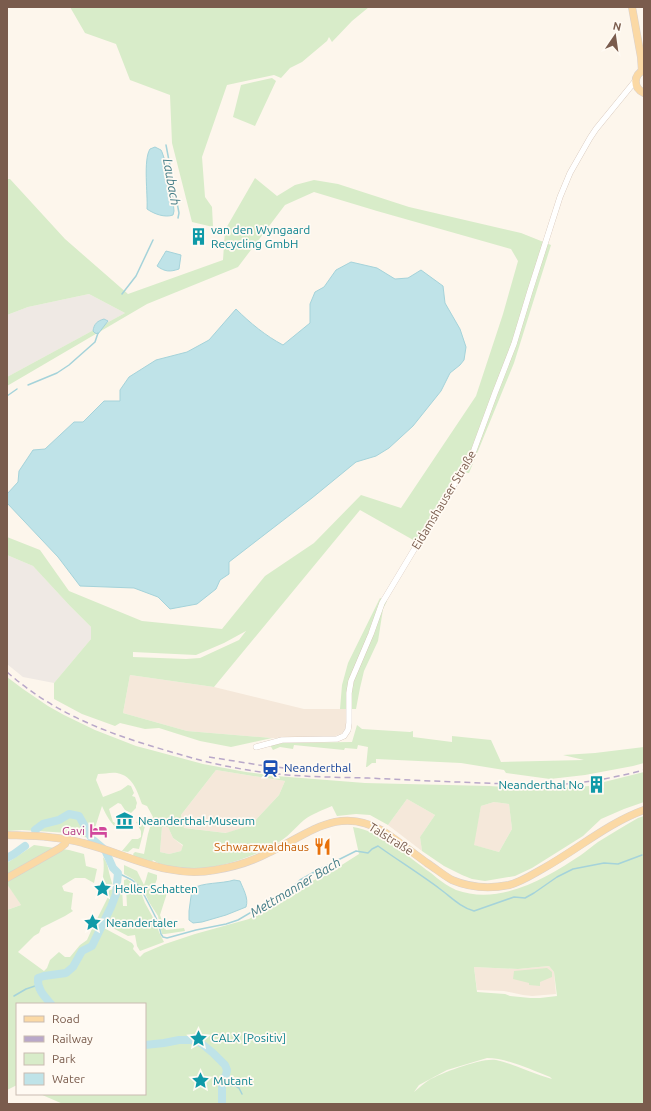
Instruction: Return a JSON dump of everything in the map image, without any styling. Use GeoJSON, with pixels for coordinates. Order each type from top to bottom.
{"type":"FeatureCollection","features":[{"type":"Feature","properties":{"kind":"main road"},"geometry":{"type":"LineString","coordinates":[[632,7],[643,70],[637,77],[636,84],[642,92]]}},
{"type":"Feature","properties":{"kind":"main road"},"geometry":{"type":"LineString","coordinates":[[637,7],[644,44]]}},
{"type":"Feature","properties":{"kind":"main road","name":"Talstraße"},"geometry":{"type":"LineString","coordinates":[[7,835],[67,839],[161,868],[195,872],[234,866],[262,856],[317,828],[342,821],[358,821],[372,825],[383,831],[452,879],[467,885],[490,888],[510,884],[527,878],[608,827],[644,810]]}},
{"type":"Feature","properties":{"kind":"main road"},"geometry":{"type":"LineString","coordinates":[[7,878],[60,848],[65,844],[67,839]]}},
{"type":"Feature","properties":{"kind":"street","name":"Eidamshauser Straße"},"geometry":{"type":"LineString","coordinates":[[256,747],[282,740],[337,739],[346,734],[349,723],[349,693],[351,681],[371,634],[382,603],[474,450],[514,344],[560,197],[570,173],[590,138],[636,80]]}},
{"type":"Feature","properties":{"kind":"street"},"geometry":{"type":"LineString","coordinates":[[624,95],[642,92]]}},
{"type":"Feature","properties":{"kind":"shaded area"},"geometry":{"type":"Polygon","coordinates":[[[89,294],[125,313],[7,377],[7,315],[28,307],[89,294]]]}},
{"type":"Feature","properties":{"kind":"shaded area"},"geometry":{"type":"Polygon","coordinates":[[[7,555],[33,566],[91,627],[91,639],[54,683],[23,677],[7,664],[7,555]]]}},
{"type":"Feature","properties":{"kind":"shaded area"},"geometry":{"type":"Polygon","coordinates":[[[130,675],[214,687],[304,709],[346,709],[347,727],[341,734],[332,737],[272,738],[187,731],[123,713],[130,675]]]}},
{"type":"Feature","properties":{"kind":"shaded area"},"geometry":{"type":"Polygon","coordinates":[[[216,770],[285,781],[279,795],[251,825],[227,833],[184,828],[181,815],[216,770]]]}},
{"type":"Feature","properties":{"kind":"shaded area"},"geometry":{"type":"Polygon","coordinates":[[[407,799],[435,815],[420,837],[422,851],[388,825],[407,799]]]}},
{"type":"Feature","properties":{"kind":"shaded area"},"geometry":{"type":"Polygon","coordinates":[[[494,802],[509,804],[512,829],[499,852],[473,845],[481,806],[494,802]]]}},
{"type":"Feature","properties":{"kind":"shaded area"},"geometry":{"type":"Polygon","coordinates":[[[162,827],[168,827],[173,838],[183,846],[181,851],[169,854],[160,852],[162,827]]]}},
{"type":"Feature","properties":{"kind":"shaded area"},"geometry":{"type":"Polygon","coordinates":[[[7,883],[21,905],[7,910],[7,883]]]}},
{"type":"Feature","properties":{"kind":"shaded area"},"geometry":{"type":"Polygon","coordinates":[[[549,966],[554,972],[556,994],[532,996],[504,991],[477,990],[474,967],[518,969],[549,966]]]}},
{"type":"Feature","properties":{"kind":"green space"},"geometry":{"type":"Polygon","coordinates":[[[70,7],[369,7],[352,21],[332,42],[329,37],[327,41],[302,62],[290,68],[281,78],[274,75],[227,85],[202,157],[205,197],[212,207],[213,227],[192,222],[172,143],[170,95],[130,80],[116,44],[85,33],[70,7]]]}},
{"type":"Feature","properties":{"kind":"green space"},"geometry":{"type":"Polygon","coordinates":[[[272,78],[276,81],[255,126],[233,117],[241,85],[272,78]]]}},
{"type":"Feature","properties":{"kind":"green space"},"geometry":{"type":"Polygon","coordinates":[[[255,178],[277,196],[295,185],[314,180],[338,184],[409,207],[521,233],[551,245],[514,363],[469,473],[459,472],[415,541],[360,510],[214,687],[130,675],[123,713],[187,731],[272,738],[231,747],[200,741],[159,728],[145,729],[120,723],[115,726],[82,714],[54,699],[54,683],[91,639],[91,627],[33,566],[7,555],[7,537],[40,550],[69,591],[142,621],[222,629],[265,576],[314,543],[361,495],[401,508],[476,396],[503,314],[518,261],[511,249],[314,192],[285,205],[238,267],[147,304],[7,386],[7,377],[125,313],[89,294],[28,307],[7,315],[7,179],[10,179],[65,239],[128,294],[223,260],[225,230],[255,178]],[[246,631],[224,643],[196,655],[133,652],[133,657],[186,659],[200,658],[239,640],[246,631]]]}},
{"type":"Feature","properties":{"kind":"green space"},"geometry":{"type":"Polygon","coordinates":[[[380,598],[387,601],[383,609],[378,641],[364,671],[356,709],[340,709],[342,685],[348,663],[380,598]]]}},
{"type":"Feature","properties":{"kind":"green space"},"geometry":{"type":"Polygon","coordinates":[[[7,677],[48,706],[95,730],[136,746],[203,764],[246,772],[276,776],[365,783],[545,789],[589,786],[593,790],[604,788],[604,782],[644,772],[644,802],[601,819],[583,836],[532,868],[515,876],[485,881],[472,879],[462,875],[444,866],[422,851],[420,837],[435,815],[407,799],[388,825],[370,815],[356,814],[337,816],[332,806],[307,818],[284,839],[264,850],[236,861],[207,868],[178,868],[163,865],[153,860],[151,863],[134,856],[133,854],[135,852],[144,854],[153,817],[147,806],[142,804],[131,781],[127,777],[117,773],[98,774],[96,780],[103,797],[121,790],[128,785],[131,786],[134,793],[132,796],[135,797],[137,803],[136,808],[131,813],[125,810],[121,804],[118,803],[109,809],[113,822],[119,830],[109,819],[102,806],[93,834],[89,838],[68,833],[22,830],[7,831],[7,677]],[[216,770],[181,815],[184,828],[226,833],[251,825],[279,795],[285,781],[216,770]],[[494,802],[481,806],[474,845],[499,852],[512,829],[509,804],[494,802]],[[162,827],[160,852],[169,854],[181,851],[183,845],[173,838],[168,827],[162,827]]]}},
{"type":"Feature","properties":{"kind":"green space"},"geometry":{"type":"Polygon","coordinates":[[[357,725],[362,729],[413,731],[413,737],[452,742],[452,736],[491,740],[501,762],[584,760],[563,755],[644,747],[644,763],[585,775],[550,779],[506,773],[504,770],[461,763],[376,759],[376,763],[372,763],[366,767],[368,747],[358,745],[357,749],[345,748],[344,750],[294,745],[293,749],[280,747],[273,750],[270,745],[283,743],[352,742],[357,725]]]}},
{"type":"Feature","properties":{"kind":"green space"},"geometry":{"type":"Polygon","coordinates":[[[644,816],[644,1104],[63,1104],[42,1095],[146,1095],[146,1003],[16,1003],[16,1086],[7,1090],[7,910],[21,905],[7,884],[7,863],[34,845],[69,850],[84,854],[86,866],[97,869],[94,883],[85,878],[75,878],[62,886],[64,891],[73,893],[71,909],[73,911],[41,928],[39,933],[18,952],[44,971],[50,960],[59,952],[65,957],[70,957],[80,945],[87,940],[95,922],[99,925],[97,930],[103,931],[104,928],[132,943],[134,946],[133,949],[140,957],[144,953],[165,944],[249,919],[299,888],[337,868],[359,854],[353,827],[363,829],[384,839],[456,890],[473,894],[489,895],[506,892],[538,880],[567,864],[598,842],[638,818],[644,816]],[[549,966],[518,969],[474,967],[477,992],[530,998],[557,996],[554,972],[549,966]],[[487,1058],[447,1070],[419,1085],[414,1092],[429,1080],[462,1066],[490,1060],[496,1060],[517,1066],[552,1079],[511,1062],[487,1058]]]}},
{"type":"Feature","properties":{"kind":"green space"},"geometry":{"type":"Polygon","coordinates":[[[143,820],[145,826],[139,849],[133,848],[128,852],[122,851],[132,839],[138,839],[141,837],[141,831],[136,822],[143,820]]]}},
{"type":"Feature","properties":{"kind":"green space"},"geometry":{"type":"Polygon","coordinates":[[[103,857],[107,864],[113,886],[106,889],[104,888],[100,893],[98,890],[103,876],[103,857]]]}},
{"type":"Feature","properties":{"kind":"green space"},"geometry":{"type":"Polygon","coordinates":[[[124,865],[137,871],[144,885],[148,872],[157,875],[154,887],[167,893],[160,915],[164,927],[166,930],[184,928],[185,931],[162,934],[158,916],[145,893],[133,879],[124,874],[124,865]]]}},
{"type":"Feature","properties":{"kind":"green space"},"geometry":{"type":"Polygon","coordinates":[[[127,879],[134,884],[142,895],[164,942],[140,951],[137,946],[135,935],[128,936],[105,924],[114,906],[118,886],[122,887],[123,906],[127,906],[124,880],[127,879]]]}},
{"type":"Feature","properties":{"kind":"green space"},"geometry":{"type":"Polygon","coordinates":[[[113,889],[113,897],[102,921],[97,919],[108,897],[108,891],[113,889]]]}},
{"type":"Feature","properties":{"kind":"green space"},"geometry":{"type":"Polygon","coordinates":[[[547,968],[552,972],[552,977],[540,982],[540,986],[529,985],[529,983],[513,979],[514,971],[547,968]]]}},
{"type":"Feature","properties":{"kind":"water"},"geometry":{"type":"Polygon","coordinates":[[[155,147],[161,150],[171,178],[174,211],[173,215],[170,216],[160,215],[147,209],[147,161],[150,149],[155,147]]]}},
{"type":"Feature","properties":{"kind":"water"},"geometry":{"type":"Polygon","coordinates":[[[166,251],[181,255],[179,269],[168,271],[157,266],[166,251]]]}},
{"type":"Feature","properties":{"kind":"water"},"geometry":{"type":"Polygon","coordinates":[[[351,262],[377,268],[395,279],[408,278],[421,270],[443,286],[445,303],[460,329],[466,347],[464,360],[450,373],[441,391],[413,426],[389,448],[376,456],[356,462],[229,562],[229,574],[220,580],[216,589],[197,604],[170,609],[158,597],[134,588],[80,586],[58,557],[7,503],[7,494],[18,482],[19,471],[33,450],[45,449],[74,422],[83,422],[104,401],[120,401],[120,390],[129,377],[156,360],[187,352],[209,340],[236,309],[258,329],[283,345],[310,323],[310,304],[315,292],[324,287],[336,270],[351,262]]]}},
{"type":"Feature","properties":{"kind":"water"},"geometry":{"type":"Polygon","coordinates":[[[104,319],[108,321],[98,334],[95,333],[93,331],[94,326],[104,319]]]}},
{"type":"Feature","properties":{"kind":"water"},"geometry":{"type":"Polygon","coordinates":[[[234,880],[240,881],[244,890],[247,904],[246,907],[202,922],[193,923],[189,920],[192,889],[201,885],[234,880]]]}},
{"type":"Feature","properties":{"kind":"waterway","name":"Laubach"},"geometry":{"type":"LineString","coordinates":[[166,145],[179,213],[178,218]]}},
{"type":"Feature","properties":{"kind":"waterway","name":"Laubach"},"geometry":{"type":"LineString","coordinates":[[122,294],[136,276],[153,240]]}},
{"type":"Feature","properties":{"kind":"waterway","name":"Laubach"},"geometry":{"type":"LineString","coordinates":[[28,385],[57,373],[69,365],[95,342],[98,333]]}},
{"type":"Feature","properties":{"kind":"waterway","name":"Laubach"},"geometry":{"type":"LineString","coordinates":[[7,396],[17,389]]}},
{"type":"Feature","properties":{"kind":"waterway"},"geometry":{"type":"LineString","coordinates":[[35,830],[43,824],[59,820],[69,814],[79,816],[92,839],[105,850],[113,868],[118,873],[116,894],[92,946],[82,951],[73,967],[66,973],[38,978],[40,989],[50,1003]]}},
{"type":"Feature","properties":{"kind":"waterway"},"geometry":{"type":"LineString","coordinates":[[7,858],[25,846]]}},
{"type":"Feature","properties":{"kind":"waterway","name":"Mettmanner Bach"},"geometry":{"type":"LineString","coordinates":[[118,873],[132,880],[140,887],[158,922],[161,934],[163,937],[167,938],[238,920],[270,901],[284,895],[300,880],[316,871],[356,851],[368,853],[378,846],[460,904],[474,911],[514,897],[525,898],[557,877],[573,869],[604,863],[618,864],[642,855]]}},
{"type":"Feature","properties":{"kind":"waterway"},"geometry":{"type":"LineString","coordinates":[[14,996],[26,989],[38,985]]}},
{"type":"Feature","properties":{"kind":"waterway"},"geometry":{"type":"LineString","coordinates":[[146,1045],[179,1040],[197,1041],[202,1044],[225,1065],[227,1070],[222,1081],[222,1104]]}},
{"type":"Feature","properties":{"kind":"waterway"},"geometry":{"type":"LineString","coordinates":[[223,1080],[232,1086],[236,1086]]}},
{"type":"Feature","properties":{"kind":"waterway"},"geometry":{"type":"LineString","coordinates":[[237,1087],[242,1094]]}},
{"type":"Feature","properties":{"kind":"railway"},"geometry":{"type":"LineString","coordinates":[[7,672],[39,697],[92,725],[148,745],[235,768],[278,774],[308,776],[540,785],[593,781],[644,770]]}},
{"type":"Feature","properties":{"kind":"railway"},"geometry":{"type":"LineString","coordinates":[[209,757],[300,770]]}},
{"type":"Feature","properties":{"kind":"place","name":"van den Wyngaard Recycling GmbH"},"geometry":{"type":"Point","coordinates":[198,237]}},
{"type":"Feature","properties":{"kind":"place","name":"Neanderthal"},"geometry":{"type":"Point","coordinates":[271,768]}},
{"type":"Feature","properties":{"kind":"place","name":"Neanderthal No"},"geometry":{"type":"Point","coordinates":[597,785]}},
{"type":"Feature","properties":{"kind":"place","name":"Neanderthal-Museum"},"geometry":{"type":"Point","coordinates":[125,821]}},
{"type":"Feature","properties":{"kind":"place","name":"Gavi"},"geometry":{"type":"Point","coordinates":[98,831]}},
{"type":"Feature","properties":{"kind":"place","name":"Schwarzwaldhaus"},"geometry":{"type":"Point","coordinates":[322,847]}},
{"type":"Feature","properties":{"kind":"place","name":"Heller Schatten"},"geometry":{"type":"Point","coordinates":[102,889]}},
{"type":"Feature","properties":{"kind":"place","name":"Neandertaler"},"geometry":{"type":"Point","coordinates":[93,923]}},
{"type":"Feature","properties":{"kind":"place","name":"CALX [Positiv]"},"geometry":{"type":"Point","coordinates":[198,1038]}},
{"type":"Feature","properties":{"kind":"place","name":"Mutant"},"geometry":{"type":"Point","coordinates":[200,1081]}}]}
